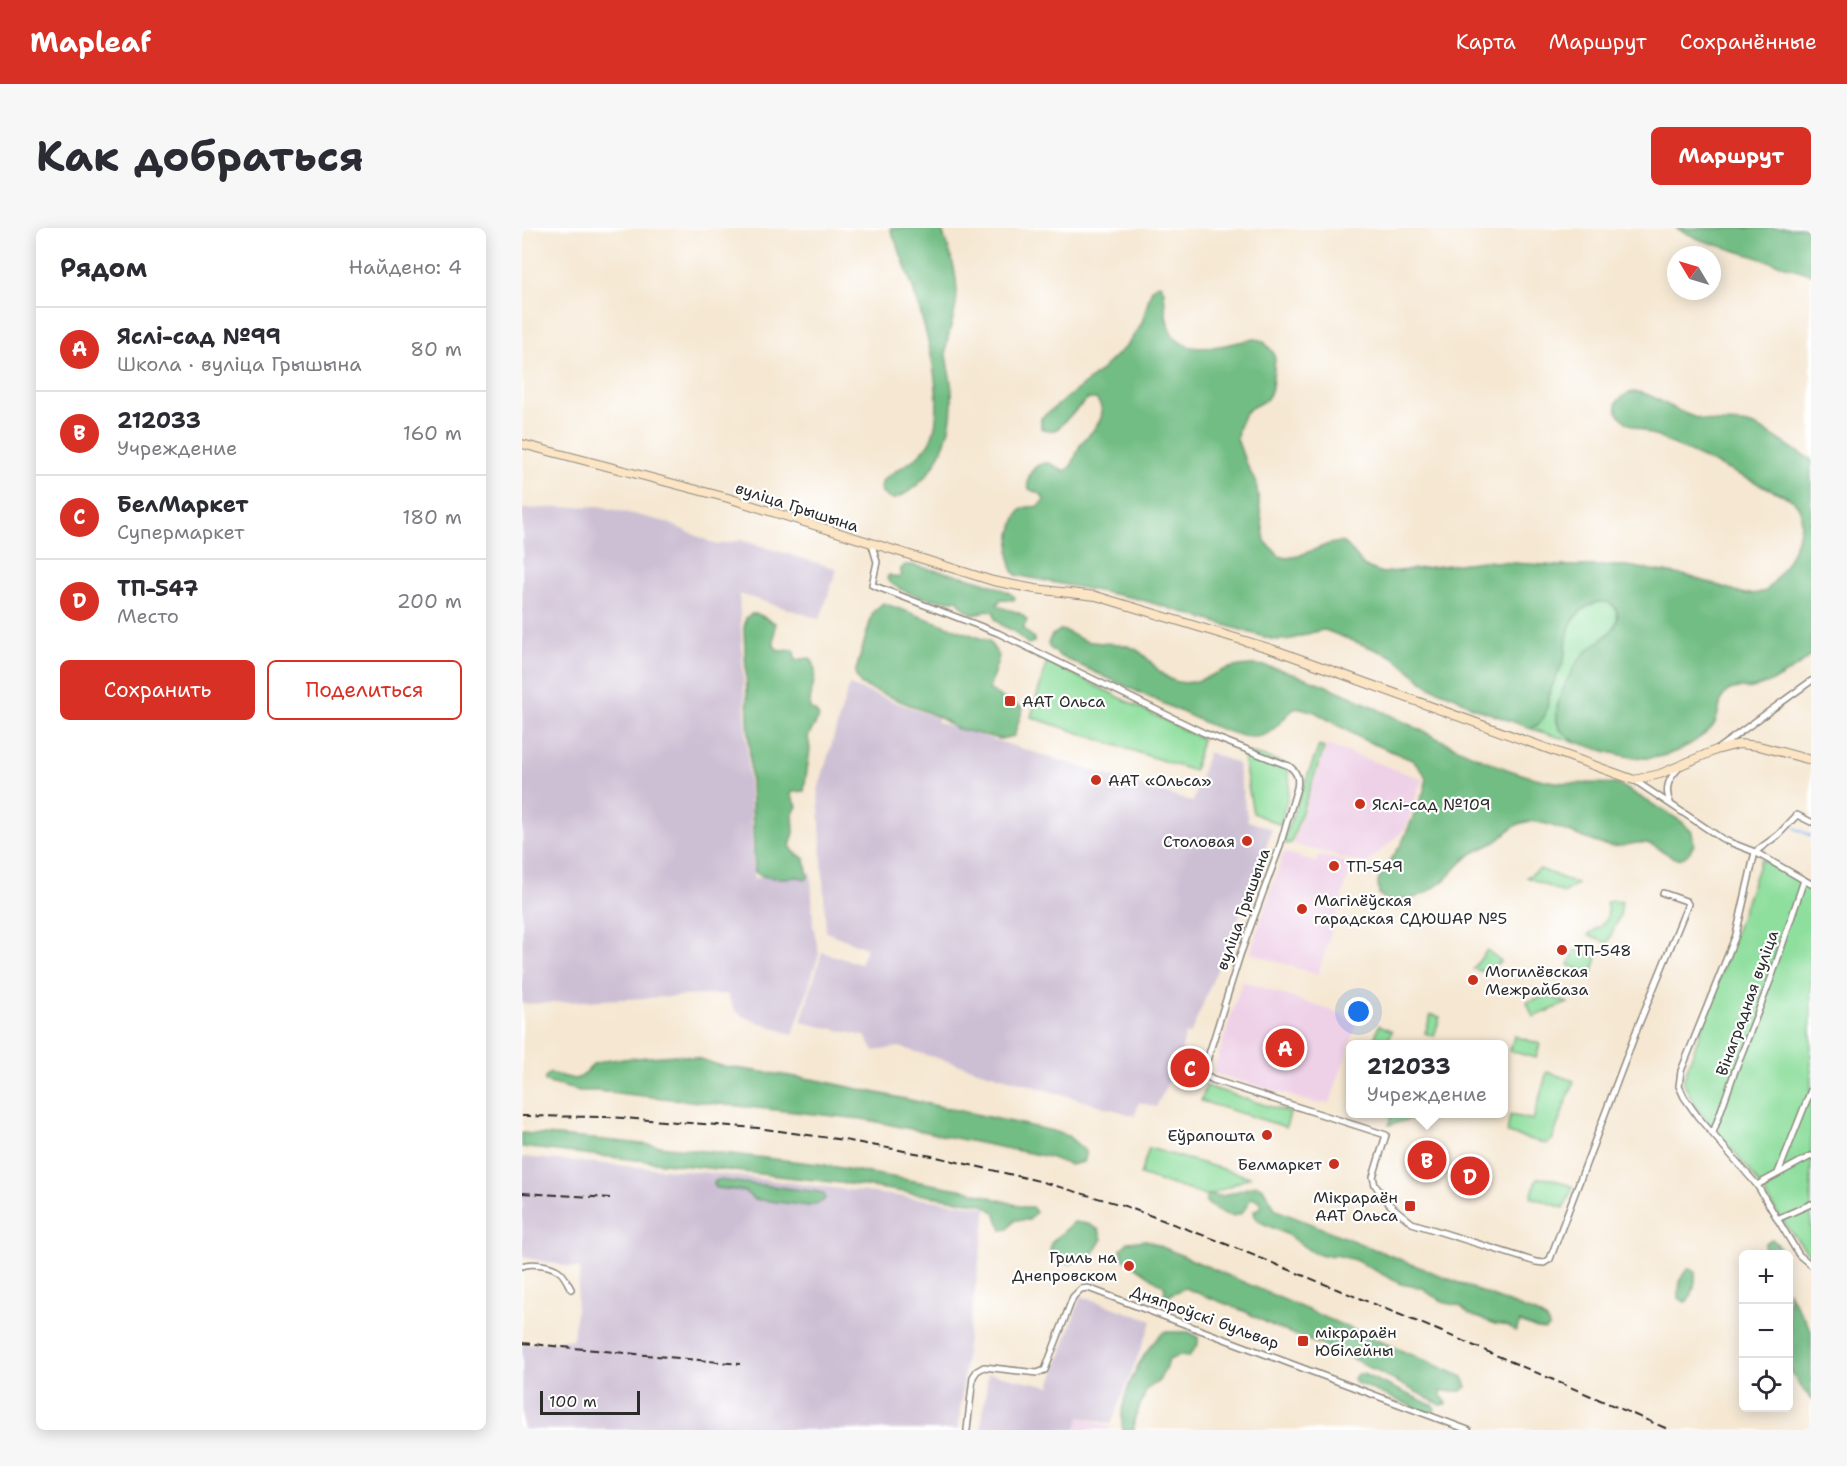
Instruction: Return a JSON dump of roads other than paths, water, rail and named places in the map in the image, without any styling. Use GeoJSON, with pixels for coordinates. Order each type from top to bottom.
{"type":"FeatureCollection","features":[{"type":"Feature","properties":{"kind":"street","name":"вуліца Грышына"},"geometry":{"type":"LineString","coordinates":[[522,444],[728,498],[872,545],[877,562],[873,585],[998,633],[1204,733],[1294,770],[1298,788],[1279,849],[1240,955],[1204,1070],[1206,1076],[1213,1080],[1386,1135],[1373,1177],[1375,1185],[1389,1204],[1412,1223],[1536,1262],[1544,1263],[1550,1259],[1639,1024],[1688,904],[1686,901],[1663,893]]}},
{"type":"Feature","properties":{"kind":"street"},"geometry":{"type":"LineString","coordinates":[[872,545],[993,581],[1035,589],[1096,596],[1278,651],[1634,780],[1724,840],[1755,852],[1811,884]]}},
{"type":"Feature","properties":{"kind":"street"},"geometry":{"type":"LineString","coordinates":[[1716,750],[1811,681]]}},
{"type":"Feature","properties":{"kind":"street"},"geometry":{"type":"LineString","coordinates":[[1634,780],[1660,774],[1730,746],[1749,745],[1811,760]]}},
{"type":"Feature","properties":{"kind":"street"},"geometry":{"type":"LineString","coordinates":[[1670,803],[1666,788],[1671,776],[1681,765]]}},
{"type":"Feature","properties":{"kind":"street"},"geometry":{"type":"LineString","coordinates":[[1811,822],[1797,815],[1778,835],[1755,852],[1736,936],[1680,1078],[1680,1090],[1698,1117],[1757,1185],[1799,1255],[1811,1265]]}},
{"type":"Feature","properties":{"kind":"street","name":"Вінаградная вуліца"},"geometry":{"type":"LineString","coordinates":[[1713,1133],[1772,976],[1804,880]]}},
{"type":"Feature","properties":{"kind":"street"},"geometry":{"type":"LineString","coordinates":[[1778,1173],[1811,1090]]}},
{"type":"Feature","properties":{"kind":"street"},"geometry":{"type":"LineString","coordinates":[[1757,1185],[1811,1156]]}},
{"type":"Feature","properties":{"kind":"street"},"geometry":{"type":"LineString","coordinates":[[1777,1219],[1811,1204]]}},
{"type":"Feature","properties":{"kind":"street"},"geometry":{"type":"LineString","coordinates":[[522,1266],[529,1263],[556,1270],[561,1273],[571,1289]]}},
{"type":"Feature","properties":{"kind":"street","name":"Дняпроўскі бульвар"},"geometry":{"type":"LineString","coordinates":[[967,1430],[974,1377],[977,1371],[984,1367],[1037,1373],[1045,1370],[1073,1297],[1081,1289],[1088,1288],[1468,1430]]}},
{"type":"Feature","properties":{"kind":"waterway"},"geometry":{"type":"LineString","coordinates":[[1795,828],[1811,836]]}},
{"type":"Feature","properties":{"kind":"railway"},"geometry":{"type":"LineString","coordinates":[[522,1116],[608,1117],[758,1128],[844,1140],[932,1156],[1039,1181],[1122,1205],[1216,1240],[1435,1329],[1670,1430]]}},
{"type":"Feature","properties":{"kind":"railway"},"geometry":{"type":"LineString","coordinates":[[522,1193],[610,1198]]}},
{"type":"Feature","properties":{"kind":"railway"},"geometry":{"type":"LineString","coordinates":[[522,1343],[740,1364]]}},
{"type":"Feature","properties":{"kind":"place","name":"ААТ Ольса"},"geometry":{"type":"Point","coordinates":[1010,701]}},
{"type":"Feature","properties":{"kind":"place","name":"ААТ «Ольса»"},"geometry":{"type":"Point","coordinates":[1096,780]}},
{"type":"Feature","properties":{"kind":"place","name":"Яслі-сад №109"},"geometry":{"type":"Point","coordinates":[1360,804]}},
{"type":"Feature","properties":{"kind":"place","name":"Столовая"},"geometry":{"type":"Point","coordinates":[1247,841]}},
{"type":"Feature","properties":{"kind":"place","name":"ТП-549"},"geometry":{"type":"Point","coordinates":[1334,866]}},
{"type":"Feature","properties":{"kind":"place","name":"Магілёўская гарадская СДЮШАР №5"},"geometry":{"type":"Point","coordinates":[1302,909]}},
{"type":"Feature","properties":{"kind":"place","name":"ТП-548"},"geometry":{"type":"Point","coordinates":[1562,950]}},
{"type":"Feature","properties":{"kind":"place","name":"Могилёвская Межрайбаза"},"geometry":{"type":"Point","coordinates":[1473,980]}},
{"type":"Feature","properties":{"kind":"place","name":"Яслі-сад №99"},"geometry":{"type":"Point","coordinates":[1285,1048]}},
{"type":"Feature","properties":{"kind":"place","name":"БелМаркет"},"geometry":{"type":"Point","coordinates":[1190,1068]}},
{"type":"Feature","properties":{"kind":"place","name":"Еўрапошта"},"geometry":{"type":"Point","coordinates":[1267,1135]}},
{"type":"Feature","properties":{"kind":"place","name":"212033"},"geometry":{"type":"Point","coordinates":[1427,1160]}},
{"type":"Feature","properties":{"kind":"place","name":"Белмаркет"},"geometry":{"type":"Point","coordinates":[1334,1164]}},
{"type":"Feature","properties":{"kind":"place","name":"ТП-547"},"geometry":{"type":"Point","coordinates":[1470,1176]}},
{"type":"Feature","properties":{"kind":"place","name":"Мікрараён ААТ Ольса"},"geometry":{"type":"Point","coordinates":[1410,1206]}},
{"type":"Feature","properties":{"kind":"place","name":"Гриль на Днепровском"},"geometry":{"type":"Point","coordinates":[1129,1266]}},
{"type":"Feature","properties":{"kind":"place","name":"мікрараён Юбілейны"},"geometry":{"type":"Point","coordinates":[1303,1341]}}]}
